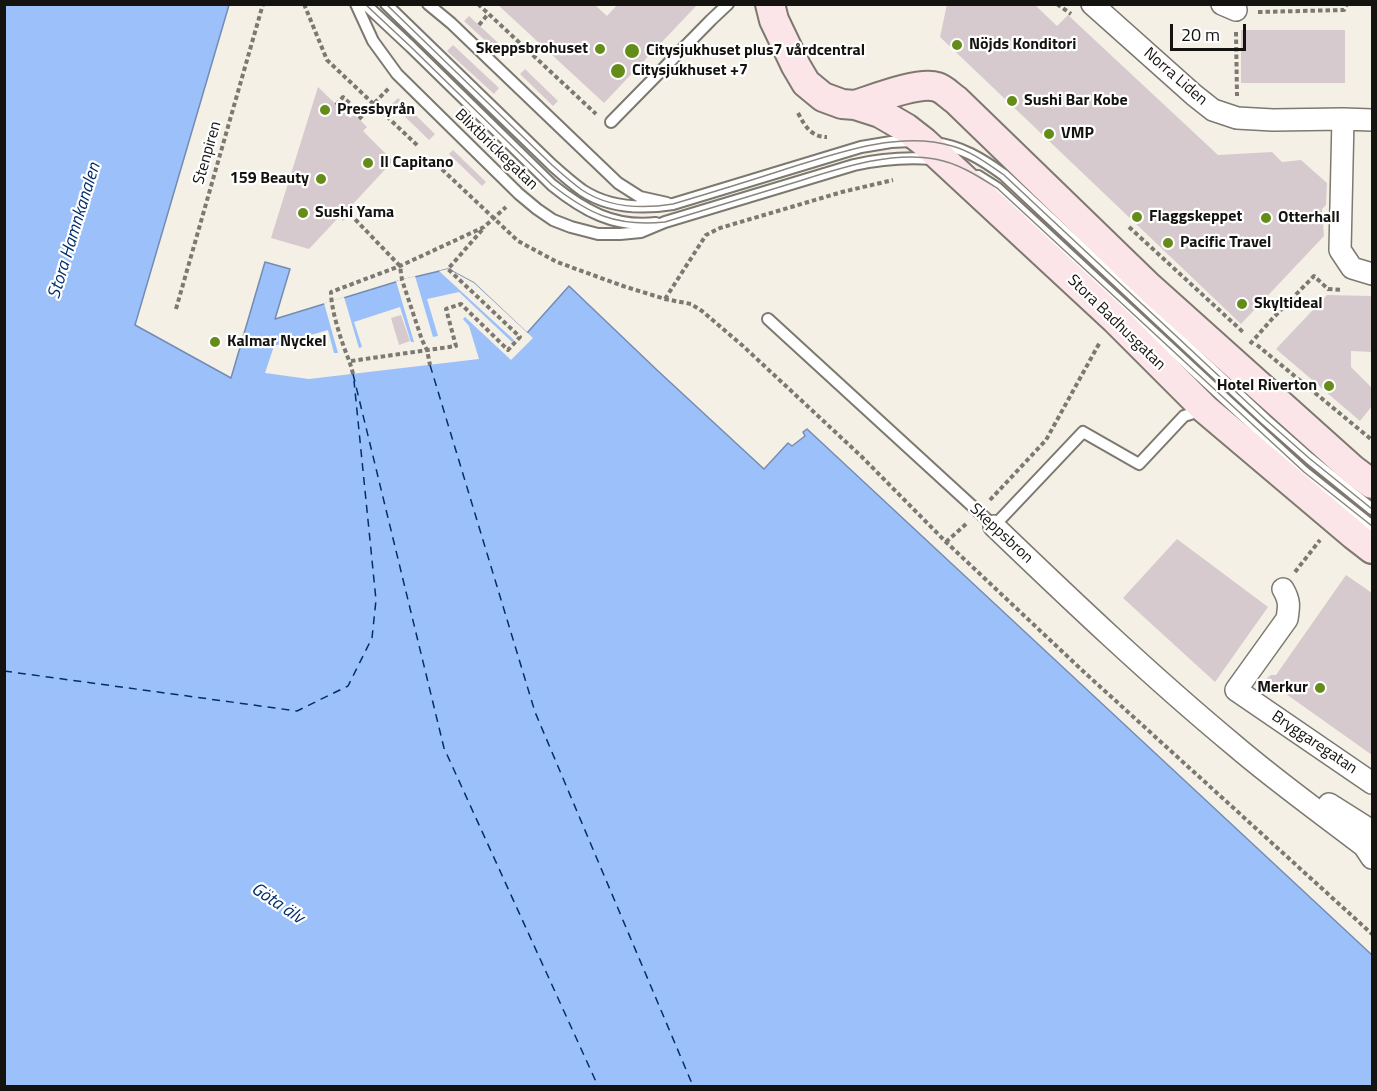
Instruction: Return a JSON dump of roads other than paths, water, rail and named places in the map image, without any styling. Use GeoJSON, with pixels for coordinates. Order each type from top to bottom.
{"type":"FeatureCollection","features":[{"type":"Feature","properties":{"kind":"street","name":"Stora Badhusgatan"},"geometry":{"type":"LineString","coordinates":[[770,4],[774,20],[806,83],[823,97],[880,113],[906,128],[934,151],[1116,320],[1205,409],[1372,549]]}},
{"type":"Feature","properties":{"kind":"street","name":"Norra Liden"},"geometry":{"type":"LineString","coordinates":[[1092,4],[1213,110],[1237,118],[1372,120]]}},
{"type":"Feature","properties":{"kind":"street"},"geometry":{"type":"LineString","coordinates":[[855,105],[904,89],[933,86],[940,88],[956,100],[1149,287],[1343,461],[1372,484]]}},
{"type":"Feature","properties":{"kind":"street"},"geometry":{"type":"LineString","coordinates":[[1343,119],[1340,250],[1362,271]]}},
{"type":"Feature","properties":{"kind":"street","name":"Skeppsbron"},"geometry":{"type":"LineString","coordinates":[[986,520],[1081,610],[1236,747],[1364,846],[1372,858]]}},
{"type":"Feature","properties":{"kind":"street","name":"Bryggaregatan"},"geometry":{"type":"LineString","coordinates":[[1282,589],[1289,606],[1287,620],[1236,690],[1372,783]]}},
{"type":"Feature","properties":{"kind":"street","name":"Skeppsbron"},"geometry":{"type":"LineString","coordinates":[[1236,747],[1372,831]]}},
{"type":"Feature","properties":{"kind":"lane","name":"Blixtbrickegatan"},"geometry":{"type":"LineString","coordinates":[[356,4],[373,41],[399,77],[519,194],[553,220],[598,234],[641,232],[665,222],[860,164],[912,157],[934,151]]}},
{"type":"Feature","properties":{"kind":"lane","name":"Blixtbrickegatan"},"geometry":{"type":"LineString","coordinates":[[365,4],[552,185],[573,202],[593,213],[613,220],[646,224],[665,222]]}},
{"type":"Feature","properties":{"kind":"lane","name":"Blixtbrickegatan"},"geometry":{"type":"LineString","coordinates":[[386,4],[552,165],[583,191],[603,201],[637,208],[673,204],[861,147],[900,141],[934,151]]}},
{"type":"Feature","properties":{"kind":"lane","name":"Blixtbrickegatan"},"geometry":{"type":"LineString","coordinates":[[428,4],[451,23],[618,183],[640,197],[673,204]]}},
{"type":"Feature","properties":{"kind":"lane"},"geometry":{"type":"LineString","coordinates":[[607,121],[728,4]]}},
{"type":"Feature","properties":{"kind":"lane"},"geometry":{"type":"LineString","coordinates":[[934,151],[952,146],[966,151],[1004,176],[1266,420],[1372,508]]}},
{"type":"Feature","properties":{"kind":"lane"},"geometry":{"type":"LineString","coordinates":[[934,151],[997,188],[1264,436],[1304,472],[1372,526]]}},
{"type":"Feature","properties":{"kind":"lane","name":"Skeppsbron"},"geometry":{"type":"LineString","coordinates":[[768,319],[986,520]]}},
{"type":"Feature","properties":{"kind":"lane"},"geometry":{"type":"LineString","coordinates":[[986,520],[1083,432],[1139,464],[1184,416],[1205,409]]}},
{"type":"Feature","properties":{"kind":"water"},"geometry":{"type":"Polygon","coordinates":[[[5,5],[229,5],[135,325],[231,378],[265,262],[290,269],[275,319],[402,280],[448,269],[474,283],[527,333],[569,286],[764,469],[788,443],[792,446],[805,436],[803,432],[807,429],[1372,955],[1372,1086],[5,1086],[5,5]]]}},
{"type":"Feature","properties":{"kind":"tram line"},"geometry":{"type":"LineString","coordinates":[[365,4],[552,185],[578,204],[617,220],[665,222],[839,169],[897,157],[935,159],[968,170],[997,188],[1304,472],[1372,526]]}},
{"type":"Feature","properties":{"kind":"tram line"},"geometry":{"type":"LineString","coordinates":[[386,4],[563,175],[592,196],[614,204],[638,207],[673,204],[823,157],[888,142],[931,142],[952,146],[973,154],[1004,175],[1266,420],[1372,509]]}},
{"type":"Feature","properties":{"kind":"place","name":"Nöjds Konditori"},"geometry":{"type":"Point","coordinates":[957,45]}},
{"type":"Feature","properties":{"kind":"place","name":"Skeppsbrohuset"},"geometry":{"type":"Point","coordinates":[600,49]}},
{"type":"Feature","properties":{"kind":"place","name":"Citysjukhuset plus7 vårdcentral"},"geometry":{"type":"Point","coordinates":[632,51]}},
{"type":"Feature","properties":{"kind":"place","name":"Citysjukhuset +7"},"geometry":{"type":"Point","coordinates":[618,71]}},
{"type":"Feature","properties":{"kind":"place","name":"Sushi Bar Kobe"},"geometry":{"type":"Point","coordinates":[1012,101]}},
{"type":"Feature","properties":{"kind":"place","name":"Pressbyrån"},"geometry":{"type":"Point","coordinates":[325,110]}},
{"type":"Feature","properties":{"kind":"place","name":"VMP"},"geometry":{"type":"Point","coordinates":[1049,134]}},
{"type":"Feature","properties":{"kind":"place","name":"Il Capitano"},"geometry":{"type":"Point","coordinates":[368,163]}},
{"type":"Feature","properties":{"kind":"place","name":"159 Beauty"},"geometry":{"type":"Point","coordinates":[321,179]}},
{"type":"Feature","properties":{"kind":"place","name":"Sushi Yama"},"geometry":{"type":"Point","coordinates":[303,213]}},
{"type":"Feature","properties":{"kind":"place","name":"Flaggskeppet"},"geometry":{"type":"Point","coordinates":[1137,217]}},
{"type":"Feature","properties":{"kind":"place","name":"Otterhall"},"geometry":{"type":"Point","coordinates":[1266,218]}},
{"type":"Feature","properties":{"kind":"place","name":"Pacific Travel"},"geometry":{"type":"Point","coordinates":[1168,243]}},
{"type":"Feature","properties":{"kind":"place","name":"Skyltideal"},"geometry":{"type":"Point","coordinates":[1242,304]}},
{"type":"Feature","properties":{"kind":"place","name":"Kalmar Nyckel"},"geometry":{"type":"Point","coordinates":[215,342]}},
{"type":"Feature","properties":{"kind":"place","name":"Hotel Riverton"},"geometry":{"type":"Point","coordinates":[1329,386]}},
{"type":"Feature","properties":{"kind":"place","name":"Merkur"},"geometry":{"type":"Point","coordinates":[1320,688]}},
{"type":"Feature","properties":{"kind":"water label","name":"Stora Hamnkanalen"},"geometry":{"type":"Point","coordinates":[75,231]}},
{"type":"Feature","properties":{"kind":"water label","name":"Göta älv"},"geometry":{"type":"Point","coordinates":[277,904]}}]}
